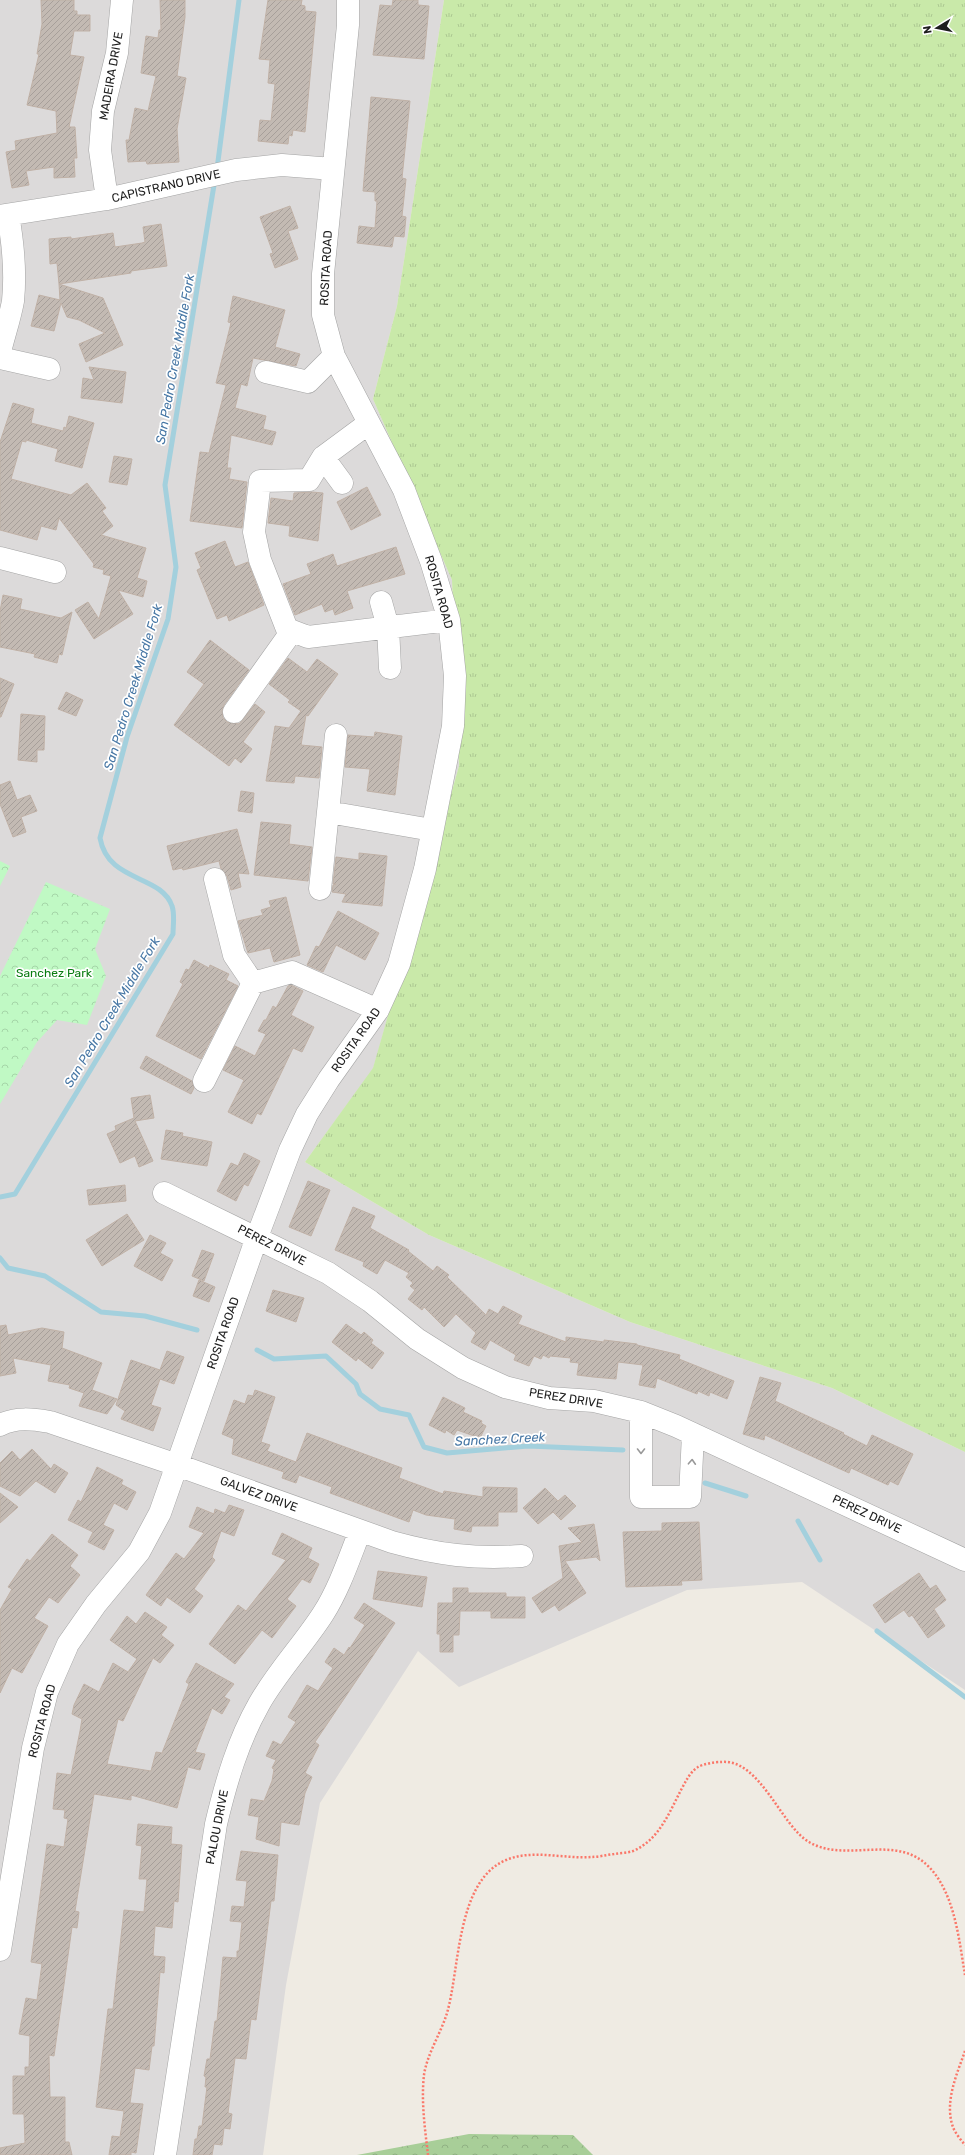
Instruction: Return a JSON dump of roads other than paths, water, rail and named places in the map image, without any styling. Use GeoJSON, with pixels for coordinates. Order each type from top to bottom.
{"type":"FeatureCollection","features":[{"type":"Feature","properties":{"kind":"street","name":"MADEIRA DRIVE"},"geometry":{"type":"LineString","coordinates":[[107,199],[100,150],[103,111],[117,53],[122,0]]}},
{"type":"Feature","properties":{"kind":"street","name":"ROSITA ROAD"},"geometry":{"type":"LineString","coordinates":[[0,1950],[33,1748],[47,1692],[68,1644],[96,1604],[139,1552],[160,1513],[257,1237],[290,1150],[307,1114],[329,1079],[378,1010],[399,964],[425,869],[453,726],[455,676],[449,620],[431,562],[404,490],[334,356],[323,315],[324,274],[348,25],[348,0]]}},
{"type":"Feature","properties":{"kind":"street","name":"CAPISTRANO DRIVE"},"geometry":{"type":"LineString","coordinates":[[4,216],[107,199],[236,170],[282,165],[333,169]]}},
{"type":"Feature","properties":{"kind":"street"},"geometry":{"type":"LineString","coordinates":[[0,352],[12,302],[14,271],[13,242],[4,216]]}},
{"type":"Feature","properties":{"kind":"street"},"geometry":{"type":"LineString","coordinates":[[266,372],[308,382],[334,356]]}},
{"type":"Feature","properties":{"kind":"street"},"geometry":{"type":"LineString","coordinates":[[0,358],[49,369]]}},
{"type":"Feature","properties":{"kind":"street"},"geometry":{"type":"LineString","coordinates":[[369,423],[323,457],[309,480],[260,481],[254,532],[260,560],[287,629],[308,637],[449,620]]}},
{"type":"Feature","properties":{"kind":"street"},"geometry":{"type":"LineString","coordinates":[[323,457],[342,483]]}},
{"type":"Feature","properties":{"kind":"street"},"geometry":{"type":"LineString","coordinates":[[0,558],[55,572]]}},
{"type":"Feature","properties":{"kind":"street"},"geometry":{"type":"LineString","coordinates":[[381,602],[388,628],[390,668]]}},
{"type":"Feature","properties":{"kind":"street"},"geometry":{"type":"LineString","coordinates":[[234,712],[292,631]]}},
{"type":"Feature","properties":{"kind":"street"},"geometry":{"type":"LineString","coordinates":[[320,889],[336,735]]}},
{"type":"Feature","properties":{"kind":"street"},"geometry":{"type":"LineString","coordinates":[[328,812],[432,830]]}},
{"type":"Feature","properties":{"kind":"street"},"geometry":{"type":"LineString","coordinates":[[214,879],[234,955],[253,983]]}},
{"type":"Feature","properties":{"kind":"street"},"geometry":{"type":"LineString","coordinates":[[204,1081],[253,983],[292,972],[378,1010]]}},
{"type":"Feature","properties":{"kind":"street","name":"PEREZ DRIVE"},"geometry":{"type":"LineString","coordinates":[[164,1193],[257,1237],[328,1273],[370,1301],[417,1339],[463,1368],[505,1387],[549,1398],[594,1401],[641,1412],[693,1434],[965,1560]]}},
{"type":"Feature","properties":{"kind":"street"},"geometry":{"type":"LineString","coordinates":[[641,1412],[641,1497],[690,1497],[693,1434]]}},
{"type":"Feature","properties":{"kind":"street","name":"GALVEZ DRIVE"},"geometry":{"type":"LineString","coordinates":[[0,1425],[9,1420],[30,1418],[50,1422],[177,1465],[360,1531],[425,1551],[457,1556],[522,1556]]}},
{"type":"Feature","properties":{"kind":"street","name":"PALOU DRIVE"},"geometry":{"type":"LineString","coordinates":[[165,2155],[215,1832],[226,1783],[241,1741],[260,1703],[323,1614],[339,1585],[360,1531]]}},
{"type":"Feature","properties":{"kind":"waterway","name":"San Pedro Creek Middle Fork"},"geometry":{"type":"LineString","coordinates":[[217,169],[239,0]]}},
{"type":"Feature","properties":{"kind":"waterway","name":"San Pedro Creek Middle Fork"},"geometry":{"type":"LineString","coordinates":[[0,1197],[15,1194],[173,934],[173,909],[166,896],[157,888],[123,871],[113,863],[105,853],[100,838],[127,737],[168,619],[176,567],[165,485],[215,179]]}},
{"type":"Feature","properties":{"kind":"waterway","name":"Sanchez Creek"},"geometry":{"type":"LineString","coordinates":[[0,1258],[8,1268],[45,1276],[101,1312],[145,1316],[197,1330]]}},
{"type":"Feature","properties":{"kind":"waterway","name":"Sanchez Creek"},"geometry":{"type":"LineString","coordinates":[[257,1350],[274,1359],[326,1356],[356,1384],[360,1394],[380,1409],[409,1415],[424,1447],[447,1453],[528,1446],[623,1450]]}},
{"type":"Feature","properties":{"kind":"waterway","name":"Sanchez Creek"},"geometry":{"type":"LineString","coordinates":[[705,1483],[746,1496]]}},
{"type":"Feature","properties":{"kind":"waterway","name":"Sanchez Creek"},"geometry":{"type":"LineString","coordinates":[[798,1521],[820,1560]]}},
{"type":"Feature","properties":{"kind":"waterway","name":"Sanchez Creek"},"geometry":{"type":"LineString","coordinates":[[877,1631],[965,1697]]}},
{"type":"Feature","properties":{"kind":"park label","name":"Sanchez Park"},"geometry":{"type":"Point","coordinates":[54,973]}}]}
